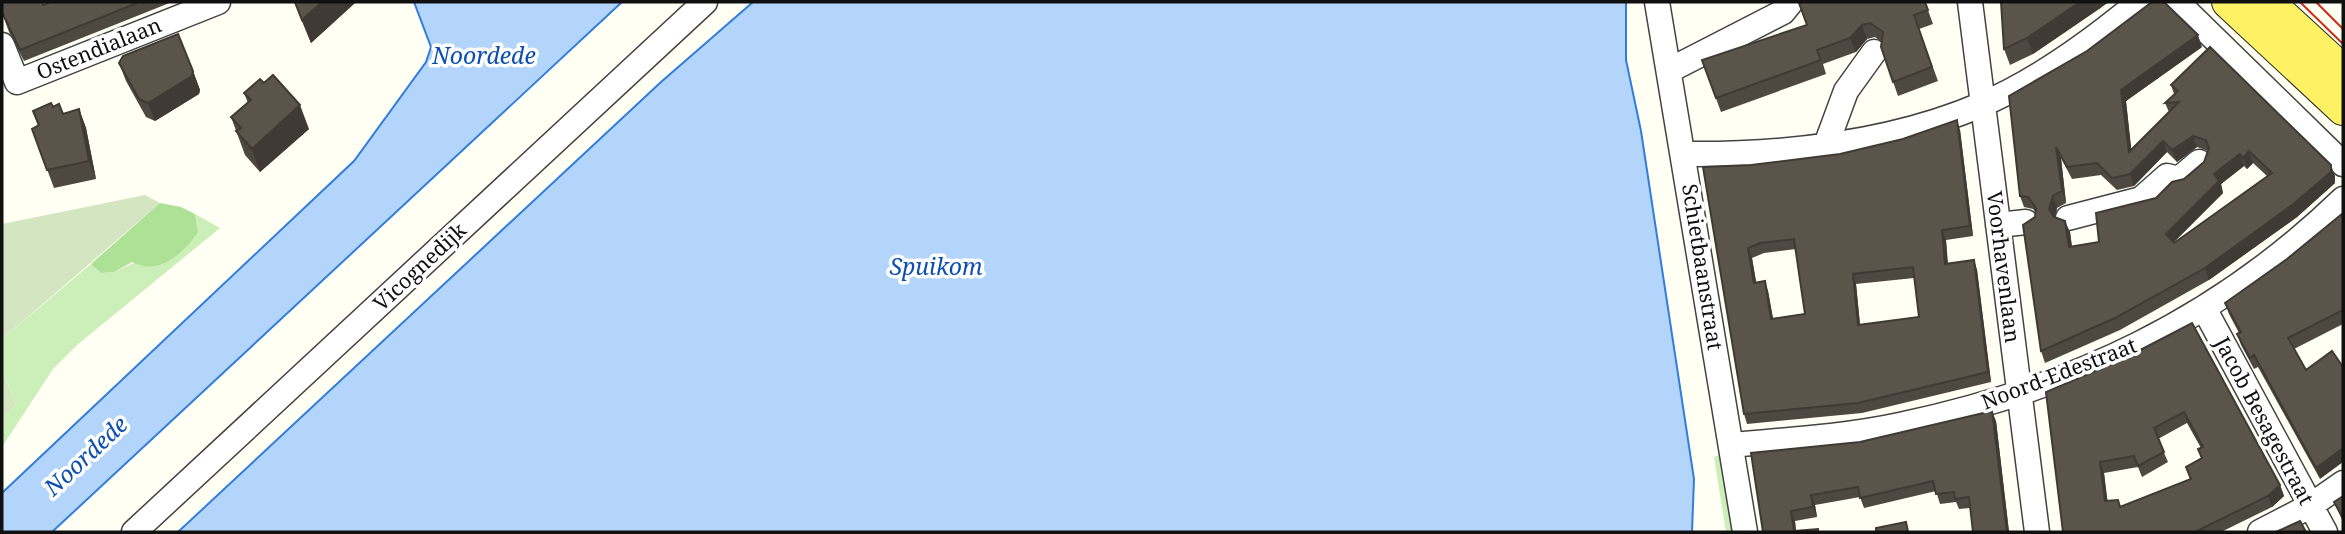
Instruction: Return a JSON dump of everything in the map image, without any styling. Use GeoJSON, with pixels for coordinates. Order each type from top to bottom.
{"type":"FeatureCollection","features":[{"type":"Feature","properties":{"kind":"main road"},"geometry":{"type":"LineString","coordinates":[[2228,2],[2343,108]]}},
{"type":"Feature","properties":{"kind":"main road"},"geometry":{"type":"LineString","coordinates":[[2268,2],[2343,71]]}},
{"type":"Feature","properties":{"kind":"street","name":"Ostendialaan"},"geometry":{"type":"LineString","coordinates":[[2,45],[9,85],[218,2]]}},
{"type":"Feature","properties":{"kind":"street","name":"Vicognedijk"},"geometry":{"type":"LineString","coordinates":[[134,532],[705,2]]}},
{"type":"Feature","properties":{"kind":"street","name":"Schietbaanstraat"},"geometry":{"type":"LineString","coordinates":[[1657,2],[1745,532]]}},
{"type":"Feature","properties":{"kind":"street"},"geometry":{"type":"LineString","coordinates":[[1670,70],[1783,12],[1791,2]]}},
{"type":"Feature","properties":{"kind":"street","name":"Voorhavenlaan"},"geometry":{"type":"LineString","coordinates":[[1970,2],[2037,532]]}},
{"type":"Feature","properties":{"kind":"street"},"geometry":{"type":"LineString","coordinates":[[1684,154],[1743,155],[1826,145],[1873,137],[1983,104],[2046,70],[2139,2]]}},
{"type":"Feature","properties":{"kind":"street"},"geometry":{"type":"LineString","coordinates":[[2177,2],[2343,164]]}},
{"type":"Feature","properties":{"kind":"street"},"geometry":{"type":"LineString","coordinates":[[1826,145],[1846,91],[1874,52]]}},
{"type":"Feature","properties":{"kind":"street"},"geometry":{"type":"LineString","coordinates":[[2068,218],[2141,199],[2167,176],[2179,179],[2199,162]]}},
{"type":"Feature","properties":{"kind":"street","name":"Noord-Edestraat"},"geometry":{"type":"LineString","coordinates":[[1731,445],[1833,436],[1899,425],[2019,393],[2149,340],[2205,310],[2311,230],[2343,199]]}},
{"type":"Feature","properties":{"kind":"street"},"geometry":{"type":"LineString","coordinates":[[1998,225],[2026,222]]}},
{"type":"Feature","properties":{"kind":"street","name":"Jacob Besagestraat"},"geometry":{"type":"LineString","coordinates":[[2205,310],[2325,532]]}},
{"type":"Feature","properties":{"kind":"street"},"geometry":{"type":"LineString","coordinates":[[2260,532],[2310,506],[2343,483]]}},
{"type":"Feature","properties":{"kind":"green space"},"geometry":{"type":"Polygon","coordinates":[[[145,195],[160,203],[2,339],[2,224],[145,195]]]}},
{"type":"Feature","properties":{"kind":"green space"},"geometry":{"type":"Polygon","coordinates":[[[160,203],[181,207],[195,214],[198,233],[177,255],[161,265],[142,266],[132,262],[114,272],[101,273],[91,264],[160,203]]]}},
{"type":"Feature","properties":{"kind":"green space"},"geometry":{"type":"Polygon","coordinates":[[[195,214],[220,228],[77,345],[53,369],[2,447],[2,420],[16,405],[2,369],[2,339],[91,264],[101,273],[114,272],[198,234],[195,214]]]}},
{"type":"Feature","properties":{"kind":"green space"},"geometry":{"type":"Polygon","coordinates":[[[2,369],[16,405],[2,420],[2,369]]]}},
{"type":"Feature","properties":{"kind":"green space"},"geometry":{"type":"Polygon","coordinates":[[[1720,455],[1733,532],[1726,532],[1714,457],[1720,455]]]}},
{"type":"Feature","properties":{"kind":"water","name":"Noordede"},"geometry":{"type":"Polygon","coordinates":[[[414,2],[622,2],[52,532],[2,532],[2,493],[354,161],[426,62],[431,47],[414,2]]]}},
{"type":"Feature","properties":{"kind":"water","name":"Spuikom"},"geometry":{"type":"Polygon","coordinates":[[[753,2],[1626,2],[1626,60],[1641,131],[1694,479],[1692,532],[178,532],[661,82],[753,2]]]}},
{"type":"Feature","properties":{"kind":"building"},"geometry":{"type":"Polygon","coordinates":[[[2,2],[42,2],[43,5],[51,2],[140,2],[20,50],[2,12],[2,2]]]}},
{"type":"Feature","properties":{"kind":"building"},"geometry":{"type":"Polygon","coordinates":[[[295,2],[322,2],[302,20],[295,2]]]}},
{"type":"Feature","properties":{"kind":"building"},"geometry":{"type":"Polygon","coordinates":[[[1925,2],[1928,10],[1914,15],[1932,67],[1893,82],[1881,47],[1883,32],[1870,23],[1862,25],[1850,38],[1817,50],[1821,60],[1716,98],[1702,60],[1807,25],[1799,3],[1925,2]]]}},
{"type":"Feature","properties":{"kind":"building"},"geometry":{"type":"Polygon","coordinates":[[[2001,2],[2080,2],[2027,38],[2004,49],[2001,2]]]}},
{"type":"Feature","properties":{"kind":"building"},"geometry":{"type":"Polygon","coordinates":[[[2152,2],[2164,2],[2198,35],[2121,90],[2129,152],[2179,102],[2165,103],[2178,91],[2171,85],[2210,47],[2331,165],[2331,172],[2292,205],[2205,268],[2115,318],[2041,351],[2023,225],[2035,217],[2036,208],[2028,197],[2020,196],[2009,96],[2087,51],[2152,2]],[[2193,136],[2172,150],[2163,141],[2130,174],[2112,178],[2097,163],[2067,167],[2056,147],[2062,191],[2053,196],[2049,209],[2054,217],[2065,221],[2069,247],[2099,242],[2096,213],[2156,198],[2172,182],[2184,179],[2204,162],[2209,148],[2206,140],[2193,136]],[[2249,151],[2243,158],[2240,154],[2214,174],[2219,181],[2166,234],[2174,243],[2272,173],[2249,151]]]}},
{"type":"Feature","properties":{"kind":"building"},"geometry":{"type":"Polygon","coordinates":[[[178,34],[193,71],[192,76],[148,103],[139,99],[119,63],[123,56],[178,34]]]}},
{"type":"Feature","properties":{"kind":"building"},"geometry":{"type":"Polygon","coordinates":[[[273,75],[300,105],[252,149],[236,131],[241,128],[231,117],[251,100],[244,93],[260,79],[264,83],[273,75]]]}},
{"type":"Feature","properties":{"kind":"building"},"geometry":{"type":"Polygon","coordinates":[[[51,103],[53,107],[59,104],[63,114],[79,109],[89,161],[47,170],[32,129],[39,125],[33,111],[51,103]]]}},
{"type":"Feature","properties":{"kind":"building"},"geometry":{"type":"Polygon","coordinates":[[[1957,120],[1970,226],[1942,230],[1945,264],[1974,260],[1988,372],[1858,403],[1744,414],[1703,167],[1751,165],[1840,154],[1903,139],[1957,120]],[[1794,239],[1760,243],[1748,248],[1754,283],[1765,281],[1771,319],[1805,314],[1794,239]],[[1913,267],[1853,274],[1858,325],[1919,317],[1913,267]]]}},
{"type":"Feature","properties":{"kind":"building"},"geometry":{"type":"Polygon","coordinates":[[[2343,213],[2343,310],[2288,338],[2306,370],[2332,351],[2343,367],[2343,448],[2316,468],[2254,355],[2250,358],[2237,334],[2241,332],[2225,303],[2287,259],[2343,213]]]}},
{"type":"Feature","properties":{"kind":"building"},"geometry":{"type":"Polygon","coordinates":[[[2192,323],[2280,485],[2268,496],[2195,532],[2063,532],[2046,392],[2123,359],[2192,323]],[[2184,412],[2154,428],[2164,452],[2138,466],[2134,456],[2100,462],[2105,501],[2118,500],[2120,507],[2191,479],[2186,467],[2202,458],[2198,449],[2203,447],[2184,412]]]}},
{"type":"Feature","properties":{"kind":"building"},"geometry":{"type":"Polygon","coordinates":[[[1992,411],[2007,532],[1973,532],[1969,497],[1955,499],[1954,492],[1936,494],[1933,481],[1860,498],[1858,487],[1811,495],[1813,507],[1791,511],[1794,531],[1818,529],[1818,532],[1763,532],[1751,453],[1860,442],[1992,411]]]}},
{"type":"Feature","properties":{"kind":"building"},"geometry":{"type":"Polygon","coordinates":[[[2343,496],[2343,518],[2334,502],[2343,496]]]}},
{"type":"Feature","properties":{"kind":"building"},"geometry":{"type":"Polygon","coordinates":[[[2300,521],[2306,532],[2276,532],[2300,521]]]}},
{"type":"Feature","properties":{"kind":"building"},"geometry":{"type":"Polygon","coordinates":[[[1906,522],[1908,532],[1876,532],[1876,528],[1906,522]]]}},
{"type":"Feature","properties":{"kind":"tram line"},"geometry":{"type":"LineString","coordinates":[[2300,2],[2343,44]]}},
{"type":"Feature","properties":{"kind":"tram line"},"geometry":{"type":"LineString","coordinates":[[2316,2],[2343,29]]}}]}
